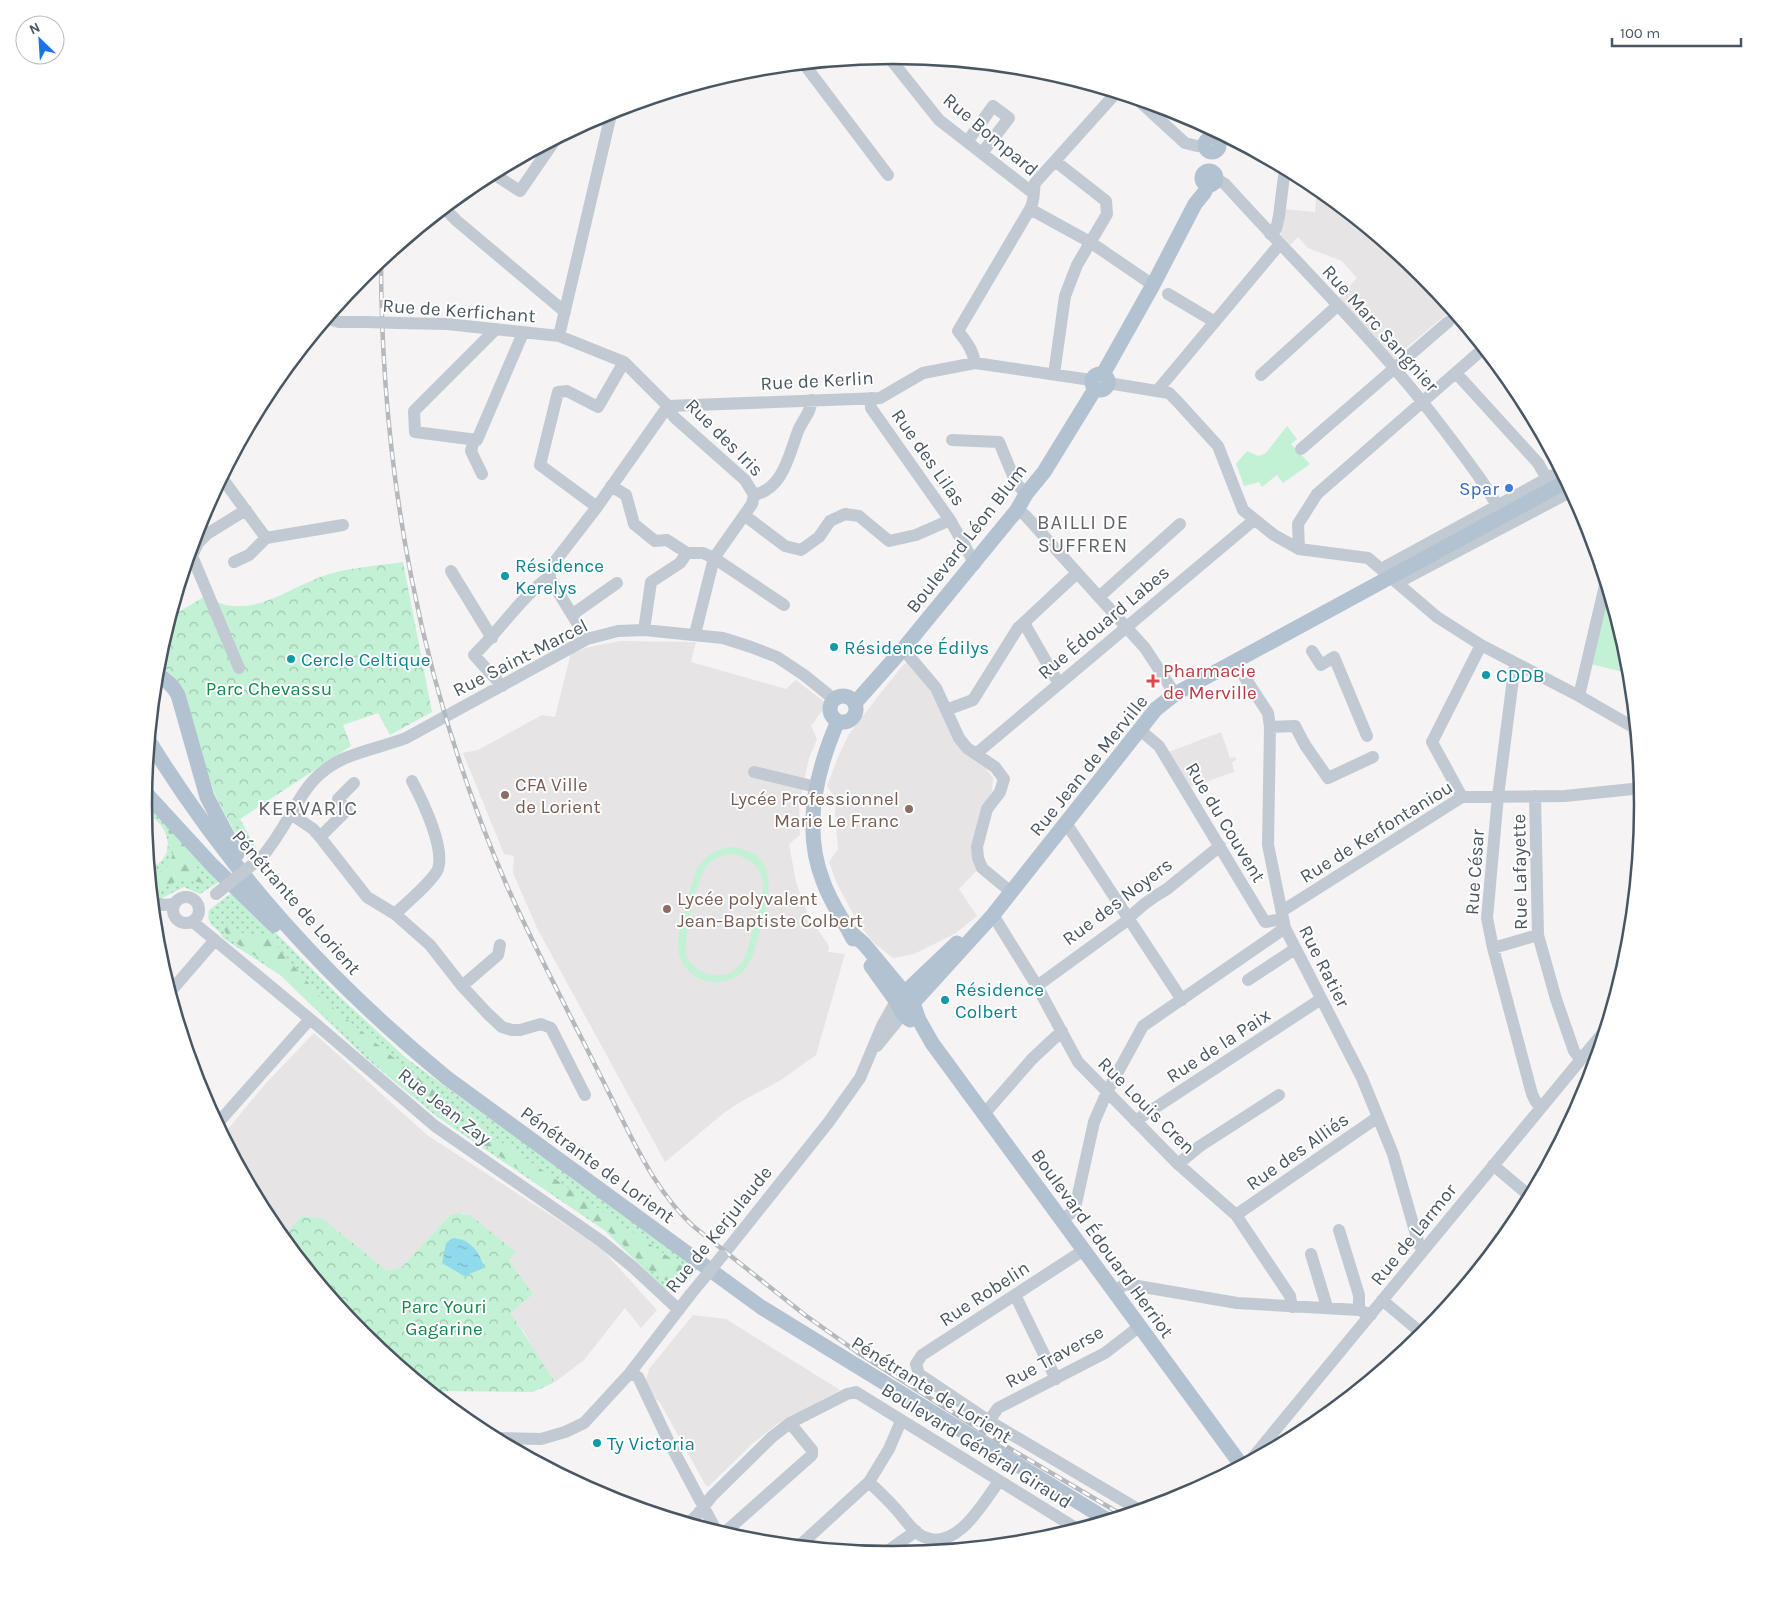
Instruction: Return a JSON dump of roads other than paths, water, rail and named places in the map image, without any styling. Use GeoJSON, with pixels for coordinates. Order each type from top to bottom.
{"type":"FeatureCollection","features":[{"type":"Feature","properties":{"kind":"main road","name":"Boulevard Léon Blum"},"geometry":{"type":"LineString","coordinates":[[854,703],[903,649],[975,564],[1044,472],[1099,382],[1218,162],[1219,155],[1213,141]]}},
{"type":"Feature","properties":{"kind":"main road","name":"Rue Jean de Merville"},"geometry":{"type":"LineString","coordinates":[[994,915],[1156,709],[1175,694],[1389,576],[1500,510],[1550,484],[1561,482]]}},
{"type":"Feature","properties":{"kind":"main road"},"geometry":{"type":"LineString","coordinates":[[163,678],[174,687],[178,695],[207,798],[226,835],[235,852],[277,906],[298,938]]}},
{"type":"Feature","properties":{"kind":"main road"},"geometry":{"type":"LineString","coordinates":[[846,697],[854,703],[856,712],[851,720],[847,722],[838,721],[831,713],[831,706],[835,700],[846,697]]}},
{"type":"Feature","properties":{"kind":"main road"},"geometry":{"type":"LineString","coordinates":[[838,721],[829,741],[816,787],[813,842],[822,880],[834,907],[849,931],[864,944],[904,1002]]}},
{"type":"Feature","properties":{"kind":"main road","name":"Pénétrante de Lorient"},"geometry":{"type":"LineString","coordinates":[[154,749],[212,835],[250,884],[346,989],[406,1045],[447,1078],[761,1307],[1102,1517]]}},
{"type":"Feature","properties":{"kind":"main road"},"geometry":{"type":"LineString","coordinates":[[152,800],[212,865],[280,931],[316,970],[346,989]]}},
{"type":"Feature","properties":{"kind":"main road","name":"Rue de Kerjulaude"},"geometry":{"type":"LineString","coordinates":[[904,1002],[977,934],[994,915]]}},
{"type":"Feature","properties":{"kind":"main road","name":"Boulevard Édouard Herriot"},"geometry":{"type":"LineString","coordinates":[[904,1002],[932,1043],[1239,1462]]}},
{"type":"Feature","properties":{"kind":"street","name":"Rue Bompard"},"geometry":{"type":"LineString","coordinates":[[894,64],[939,120],[1033,193]]}},
{"type":"Feature","properties":{"kind":"street"},"geometry":{"type":"LineString","coordinates":[[808,69],[888,175]]}},
{"type":"Feature","properties":{"kind":"street"},"geometry":{"type":"LineString","coordinates":[[975,363],[969,344],[958,331],[1034,203],[1033,193],[1036,183],[1112,97]]}},
{"type":"Feature","properties":{"kind":"street"},"geometry":{"type":"LineString","coordinates":[[967,142],[994,106],[1009,118],[982,154]]}},
{"type":"Feature","properties":{"kind":"street"},"geometry":{"type":"LineString","coordinates":[[1148,109],[1185,143],[1197,146],[1213,141]]}},
{"type":"Feature","properties":{"kind":"street"},"geometry":{"type":"LineString","coordinates":[[502,686],[474,655],[492,638],[538,585],[549,577],[554,564],[597,507],[668,406],[624,362],[559,336],[610,120]]}},
{"type":"Feature","properties":{"kind":"street"},"geometry":{"type":"LineString","coordinates":[[499,178],[520,191],[549,149]]}},
{"type":"Feature","properties":{"kind":"street"},"geometry":{"type":"LineString","coordinates":[[1054,374],[1065,296],[1077,265],[1107,214],[1106,201],[1055,160]]}},
{"type":"Feature","properties":{"kind":"street"},"geometry":{"type":"LineString","coordinates":[[1270,234],[1276,229],[1280,216],[1284,176]]}},
{"type":"Feature","properties":{"kind":"street","name":"Rue Marc Sangnier"},"geometry":{"type":"LineString","coordinates":[[1209,178],[1226,184],[1279,245],[1395,368],[1483,480],[1500,510]]}},
{"type":"Feature","properties":{"kind":"street"},"geometry":{"type":"LineString","coordinates":[[1030,209],[1090,242],[1153,285]]}},
{"type":"Feature","properties":{"kind":"street"},"geometry":{"type":"LineString","coordinates":[[448,212],[564,312]]}},
{"type":"Feature","properties":{"kind":"street"},"geometry":{"type":"LineString","coordinates":[[1158,391],[1279,245]]}},
{"type":"Feature","properties":{"kind":"street"},"geometry":{"type":"LineString","coordinates":[[1168,294],[1215,322]]}},
{"type":"Feature","properties":{"kind":"street"},"geometry":{"type":"LineString","coordinates":[[1261,375],[1337,306]]}},
{"type":"Feature","properties":{"kind":"street","name":"Rue de Kerfichant"},"geometry":{"type":"LineString","coordinates":[[333,320],[339,322],[447,324],[559,336]]}},
{"type":"Feature","properties":{"kind":"street"},"geometry":{"type":"LineString","coordinates":[[1301,449],[1448,322]]}},
{"type":"Feature","properties":{"kind":"street"},"geometry":{"type":"LineString","coordinates":[[476,440],[415,432],[414,411],[496,330]]}},
{"type":"Feature","properties":{"kind":"street"},"geometry":{"type":"LineString","coordinates":[[482,474],[471,451],[523,332]]}},
{"type":"Feature","properties":{"kind":"street"},"geometry":{"type":"LineString","coordinates":[[1298,549],[1298,524],[1317,494],[1480,352]]}},
{"type":"Feature","properties":{"kind":"street"},"geometry":{"type":"LineString","coordinates":[[597,507],[540,465],[558,392],[567,390],[598,407],[624,362]]}},
{"type":"Feature","properties":{"kind":"street","name":"Rue de Kerlin"},"geometry":{"type":"LineString","coordinates":[[668,406],[880,398],[924,373],[975,363],[1169,393],[1218,446],[1243,510],[1274,535],[1298,549],[1368,558],[1437,617],[1481,645],[1630,722]]}},
{"type":"Feature","properties":{"kind":"street"},"geometry":{"type":"LineString","coordinates":[[1456,373],[1538,463],[1550,484],[1558,475]]}},
{"type":"Feature","properties":{"kind":"street","name":"Rue des Lilas"},"geometry":{"type":"LineString","coordinates":[[871,398],[871,408],[950,520],[975,564]]}},
{"type":"Feature","properties":{"kind":"street"},"geometry":{"type":"LineString","coordinates":[[695,634],[714,558],[752,504],[754,495],[764,493],[779,477],[791,454],[798,430],[811,407],[811,400]]}},
{"type":"Feature","properties":{"kind":"street","name":"Rue des Iris"},"geometry":{"type":"LineString","coordinates":[[668,406],[674,416],[745,480],[754,495]]}},
{"type":"Feature","properties":{"kind":"street"},"geometry":{"type":"LineString","coordinates":[[952,440],[998,442],[1016,483],[1026,494]]}},
{"type":"Feature","properties":{"kind":"street"},"geometry":{"type":"LineString","coordinates":[[225,483],[266,538]]}},
{"type":"Feature","properties":{"kind":"street"},"geometry":{"type":"LineString","coordinates":[[611,486],[626,495],[634,524],[655,541],[667,540],[687,553],[703,553],[714,558],[784,605]]}},
{"type":"Feature","properties":{"kind":"street"},"geometry":{"type":"LineString","coordinates":[[1389,576],[1566,494]]}},
{"type":"Feature","properties":{"kind":"street"},"geometry":{"type":"LineString","coordinates":[[205,531],[246,510]]}},
{"type":"Feature","properties":{"kind":"street"},"geometry":{"type":"LineString","coordinates":[[1017,510],[1025,515],[1154,660],[1175,694]]}},
{"type":"Feature","properties":{"kind":"street"},"geometry":{"type":"LineString","coordinates":[[744,515],[785,546],[801,550],[819,537],[830,521],[845,514],[859,516],[889,541],[916,535],[950,520]]}},
{"type":"Feature","properties":{"kind":"street","name":"Rue Édouard Labes"},"geometry":{"type":"LineString","coordinates":[[977,754],[1254,520]]}},
{"type":"Feature","properties":{"kind":"street"},"geometry":{"type":"LineString","coordinates":[[1099,597],[1180,524]]}},
{"type":"Feature","properties":{"kind":"street"},"geometry":{"type":"LineString","coordinates":[[234,562],[249,555],[266,538],[343,525]]}},
{"type":"Feature","properties":{"kind":"street"},"geometry":{"type":"LineString","coordinates":[[644,630],[652,582],[680,563],[687,553]]}},
{"type":"Feature","properties":{"kind":"street"},"geometry":{"type":"LineString","coordinates":[[194,560],[239,668]]}},
{"type":"Feature","properties":{"kind":"street"},"geometry":{"type":"LineString","coordinates":[[451,571],[492,638]]}},
{"type":"Feature","properties":{"kind":"street"},"geometry":{"type":"LineString","coordinates":[[946,710],[973,700],[1018,628],[1077,573]]}},
{"type":"Feature","properties":{"kind":"street"},"geometry":{"type":"LineString","coordinates":[[549,577],[587,639]]}},
{"type":"Feature","properties":{"kind":"street"},"geometry":{"type":"LineString","coordinates":[[572,614],[617,583]]}},
{"type":"Feature","properties":{"kind":"street"},"geometry":{"type":"LineString","coordinates":[[1579,696],[1603,592]]}},
{"type":"Feature","properties":{"kind":"street"},"geometry":{"type":"LineString","coordinates":[[1024,623],[1059,684]]}},
{"type":"Feature","properties":{"kind":"street","name":"Rue Saint-Marcel"},"geometry":{"type":"LineString","coordinates":[[199,905],[216,894],[263,856],[302,794],[329,767],[354,755],[406,738],[587,639],[618,631],[644,630],[724,638],[777,657],[804,675],[835,700]]}},
{"type":"Feature","properties":{"kind":"street"},"geometry":{"type":"LineString","coordinates":[[1462,797],[1432,742],[1481,645]]}},
{"type":"Feature","properties":{"kind":"street"},"geometry":{"type":"LineString","coordinates":[[903,649],[936,688],[959,738],[967,748],[995,767],[1004,779],[1000,792],[987,809],[977,852],[982,868],[1011,892]]}},
{"type":"Feature","properties":{"kind":"street"},"geometry":{"type":"LineString","coordinates":[[1312,651],[1321,665],[1334,657],[1367,736]]}},
{"type":"Feature","properties":{"kind":"street","name":"Rue Ratier"},"geometry":{"type":"LineString","coordinates":[[1234,661],[1268,713],[1270,727],[1268,845],[1283,920],[1295,948],[1362,1078],[1393,1154],[1419,1245],[1424,1250]]}},
{"type":"Feature","properties":{"kind":"street","name":"Rue César"},"geometry":{"type":"LineString","coordinates":[[1515,663],[1498,796],[1487,918],[1493,948],[1532,1094],[1541,1107]]}},
{"type":"Feature","properties":{"kind":"street"},"geometry":{"type":"LineString","coordinates":[[1270,727],[1295,726],[1305,745],[1328,778],[1373,757]]}},
{"type":"Feature","properties":{"kind":"street","name":"Rue du Couvent"},"geometry":{"type":"LineString","coordinates":[[1140,730],[1159,746],[1265,922],[1283,920]]}},
{"type":"Feature","properties":{"kind":"street"},"geometry":{"type":"LineString","coordinates":[[754,772],[816,787]]}},
{"type":"Feature","properties":{"kind":"street"},"geometry":{"type":"LineString","coordinates":[[395,914],[433,876],[438,868],[439,859],[426,808],[412,781]]}},
{"type":"Feature","properties":{"kind":"street"},"geometry":{"type":"LineString","coordinates":[[320,837],[347,810],[338,799],[354,783]]}},
{"type":"Feature","properties":{"kind":"street","name":"Rue de Kerfontaniou"},"geometry":{"type":"LineString","coordinates":[[1062,1220],[1075,1208],[1094,1122],[1107,1092],[1143,1026],[1182,1000],[1283,920],[1462,797],[1565,796],[1635,789]]}},
{"type":"Feature","properties":{"kind":"street","name":"Rue Lafayette"},"geometry":{"type":"LineString","coordinates":[[1535,796],[1538,935],[1556,999],[1574,1051],[1580,1059]]}},
{"type":"Feature","properties":{"kind":"street"},"geometry":{"type":"LineString","coordinates":[[291,814],[320,837],[368,897],[395,914],[430,945],[462,986],[486,1013],[502,1027],[520,1030],[541,1024],[551,1028],[585,1095]]}},
{"type":"Feature","properties":{"kind":"street"},"geometry":{"type":"LineString","coordinates":[[1066,823],[1182,1000]]}},
{"type":"Feature","properties":{"kind":"street","name":"Rue des Noyers"},"geometry":{"type":"LineString","coordinates":[[1037,986],[1073,958],[1084,954],[1129,918],[1132,913],[1172,885],[1220,846]]}},
{"type":"Feature","properties":{"kind":"street"},"geometry":{"type":"LineString","coordinates":[[158,903],[174,910],[183,923],[193,922],[199,914],[199,905],[193,898],[180,898],[174,910]]}},
{"type":"Feature","properties":{"kind":"street"},"geometry":{"type":"LineString","coordinates":[[159,910],[174,910]]}},
{"type":"Feature","properties":{"kind":"street","name":"Rue Louis Cren"},"geometry":{"type":"LineString","coordinates":[[994,915],[1037,986],[1078,1062],[1178,1164],[1236,1215],[1290,1296],[1292,1307]]}},
{"type":"Feature","properties":{"kind":"street","name":"Rue Jean Zay"},"geometry":{"type":"LineString","coordinates":[[193,922],[435,1126],[601,1241],[679,1310]]}},
{"type":"Feature","properties":{"kind":"street"},"geometry":{"type":"LineString","coordinates":[[1493,948],[1538,935]]}},
{"type":"Feature","properties":{"kind":"street"},"geometry":{"type":"LineString","coordinates":[[175,987],[215,940]]}},
{"type":"Feature","properties":{"kind":"street"},"geometry":{"type":"LineString","coordinates":[[462,986],[498,955],[500,945]]}},
{"type":"Feature","properties":{"kind":"street"},"geometry":{"type":"LineString","coordinates":[[1248,980],[1295,948]]}},
{"type":"Feature","properties":{"kind":"street","name":"Rue de la Paix"},"geometry":{"type":"LineString","coordinates":[[1135,1121],[1321,999]]}},
{"type":"Feature","properties":{"kind":"street","name":"Rue de Kerjulaude"},"geometry":{"type":"LineString","coordinates":[[507,1438],[541,1438],[565,1432],[584,1423],[630,1373],[833,1115],[860,1078],[871,1050],[878,1046],[904,1002]]}},
{"type":"Feature","properties":{"kind":"street"},"geometry":{"type":"LineString","coordinates":[[221,1119],[310,1019]]}},
{"type":"Feature","properties":{"kind":"street"},"geometry":{"type":"LineString","coordinates":[[984,1114],[1032,1058],[1062,1031]]}},
{"type":"Feature","properties":{"kind":"street","name":"Rue de Larmor"},"geometry":{"type":"LineString","coordinates":[[1257,1452],[1365,1312],[1382,1300],[1598,1039]]}},
{"type":"Feature","properties":{"kind":"street"},"geometry":{"type":"LineString","coordinates":[[1178,1164],[1200,1146],[1279,1095]]}},
{"type":"Feature","properties":{"kind":"street","name":"Rue des Alliés"},"geometry":{"type":"LineString","coordinates":[[1236,1215],[1378,1117]]}},
{"type":"Feature","properties":{"kind":"street"},"geometry":{"type":"LineString","coordinates":[[1493,1166],[1526,1193]]}},
{"type":"Feature","properties":{"kind":"street"},"geometry":{"type":"LineString","coordinates":[[1114,1291],[1126,1284],[1237,1303],[1292,1307],[1327,1307],[1365,1312],[1339,1230]]}},
{"type":"Feature","properties":{"kind":"street","name":"Rue Robelin"},"geometry":{"type":"LineString","coordinates":[[990,1421],[919,1374],[916,1364],[922,1355],[1084,1250]]}},
{"type":"Feature","properties":{"kind":"street"},"geometry":{"type":"LineString","coordinates":[[1311,1254],[1327,1307]]}},
{"type":"Feature","properties":{"kind":"street"},"geometry":{"type":"LineString","coordinates":[[1015,1295],[1056,1379]]}},
{"type":"Feature","properties":{"kind":"street"},"geometry":{"type":"LineString","coordinates":[[1382,1300],[1418,1330]]}},
{"type":"Feature","properties":{"kind":"street","name":"Rue Traverse"},"geometry":{"type":"LineString","coordinates":[[990,1421],[998,1408],[1105,1353],[1140,1326]]}},
{"type":"Feature","properties":{"kind":"street"},"geometry":{"type":"LineString","coordinates":[[630,1373],[638,1377],[668,1440],[713,1525]]}},
{"type":"Feature","properties":{"kind":"street","name":"Boulevard Général Giraud"},"geometry":{"type":"LineString","coordinates":[[790,1424],[847,1394],[856,1392],[1067,1526]]}},
{"type":"Feature","properties":{"kind":"street"},"geometry":{"type":"LineString","coordinates":[[804,1542],[869,1482],[890,1449],[901,1421]]}},
{"type":"Feature","properties":{"kind":"street"},"geometry":{"type":"LineString","coordinates":[[990,1421],[1134,1507]]}},
{"type":"Feature","properties":{"kind":"street"},"geometry":{"type":"LineString","coordinates":[[693,1519],[756,1451],[790,1424],[812,1450],[812,1456],[729,1528]]}},
{"type":"Feature","properties":{"kind":"street"},"geometry":{"type":"LineString","coordinates":[[869,1482],[916,1531],[924,1537],[934,1539],[948,1537],[973,1518],[999,1482]]}},
{"type":"Feature","properties":{"kind":"street"},"geometry":{"type":"LineString","coordinates":[[893,1547],[916,1531]]}},
{"type":"Feature","properties":{"kind":"water"},"geometry":{"type":"Polygon","coordinates":[[[453,1238],[464,1241],[473,1247],[480,1257],[484,1268],[464,1276],[442,1263],[446,1243],[453,1238]]]}},
{"type":"Feature","properties":{"kind":"railway"},"geometry":{"type":"LineString","coordinates":[[381,269],[383,341],[389,421],[398,500],[429,658],[451,735],[477,811],[516,906],[646,1165],[672,1203],[693,1226],[805,1315],[857,1352],[1004,1445],[1118,1512]]}},
{"type":"Feature","properties":{"kind":"place","name":"Spar"},"geometry":{"type":"Point","coordinates":[1509,488]}},
{"type":"Feature","properties":{"kind":"place","name":"Résidence Kerelys"},"geometry":{"type":"Point","coordinates":[505,576]}},
{"type":"Feature","properties":{"kind":"place","name":"Résidence Édilys"},"geometry":{"type":"Point","coordinates":[834,647]}},
{"type":"Feature","properties":{"kind":"place","name":"Cercle Celtique"},"geometry":{"type":"Point","coordinates":[291,659]}},
{"type":"Feature","properties":{"kind":"place","name":"CDDB"},"geometry":{"type":"Point","coordinates":[1486,675]}},
{"type":"Feature","properties":{"kind":"place","name":"Pharmacie de Merville"},"geometry":{"type":"Point","coordinates":[1153,681]}},
{"type":"Feature","properties":{"kind":"place","name":"CFA Ville de Lorient"},"geometry":{"type":"Point","coordinates":[505,795]}},
{"type":"Feature","properties":{"kind":"place","name":"Lycée Professionnel Marie Le Franc"},"geometry":{"type":"Point","coordinates":[909,809]}},
{"type":"Feature","properties":{"kind":"place","name":"Lycée polyvalent Jean-Baptiste Colbert"},"geometry":{"type":"Point","coordinates":[667,909]}},
{"type":"Feature","properties":{"kind":"place","name":"Résidence Colbert"},"geometry":{"type":"Point","coordinates":[945,1000]}},
{"type":"Feature","properties":{"kind":"place","name":"Ty Victoria"},"geometry":{"type":"Point","coordinates":[597,1443]}},
{"type":"Feature","properties":{"kind":"district","name":"BAILLI DE SUFFREN"},"geometry":{"type":"Point","coordinates":[1083,534]}},
{"type":"Feature","properties":{"kind":"district","name":"KERVARIC"},"geometry":{"type":"Point","coordinates":[308,808]}},
{"type":"Feature","properties":{"kind":"park label","name":"Parc Chevassu"},"geometry":{"type":"Point","coordinates":[269,688]}},
{"type":"Feature","properties":{"kind":"park label","name":"Parc Youri Gagarine"},"geometry":{"type":"Point","coordinates":[444,1317]}}]}
